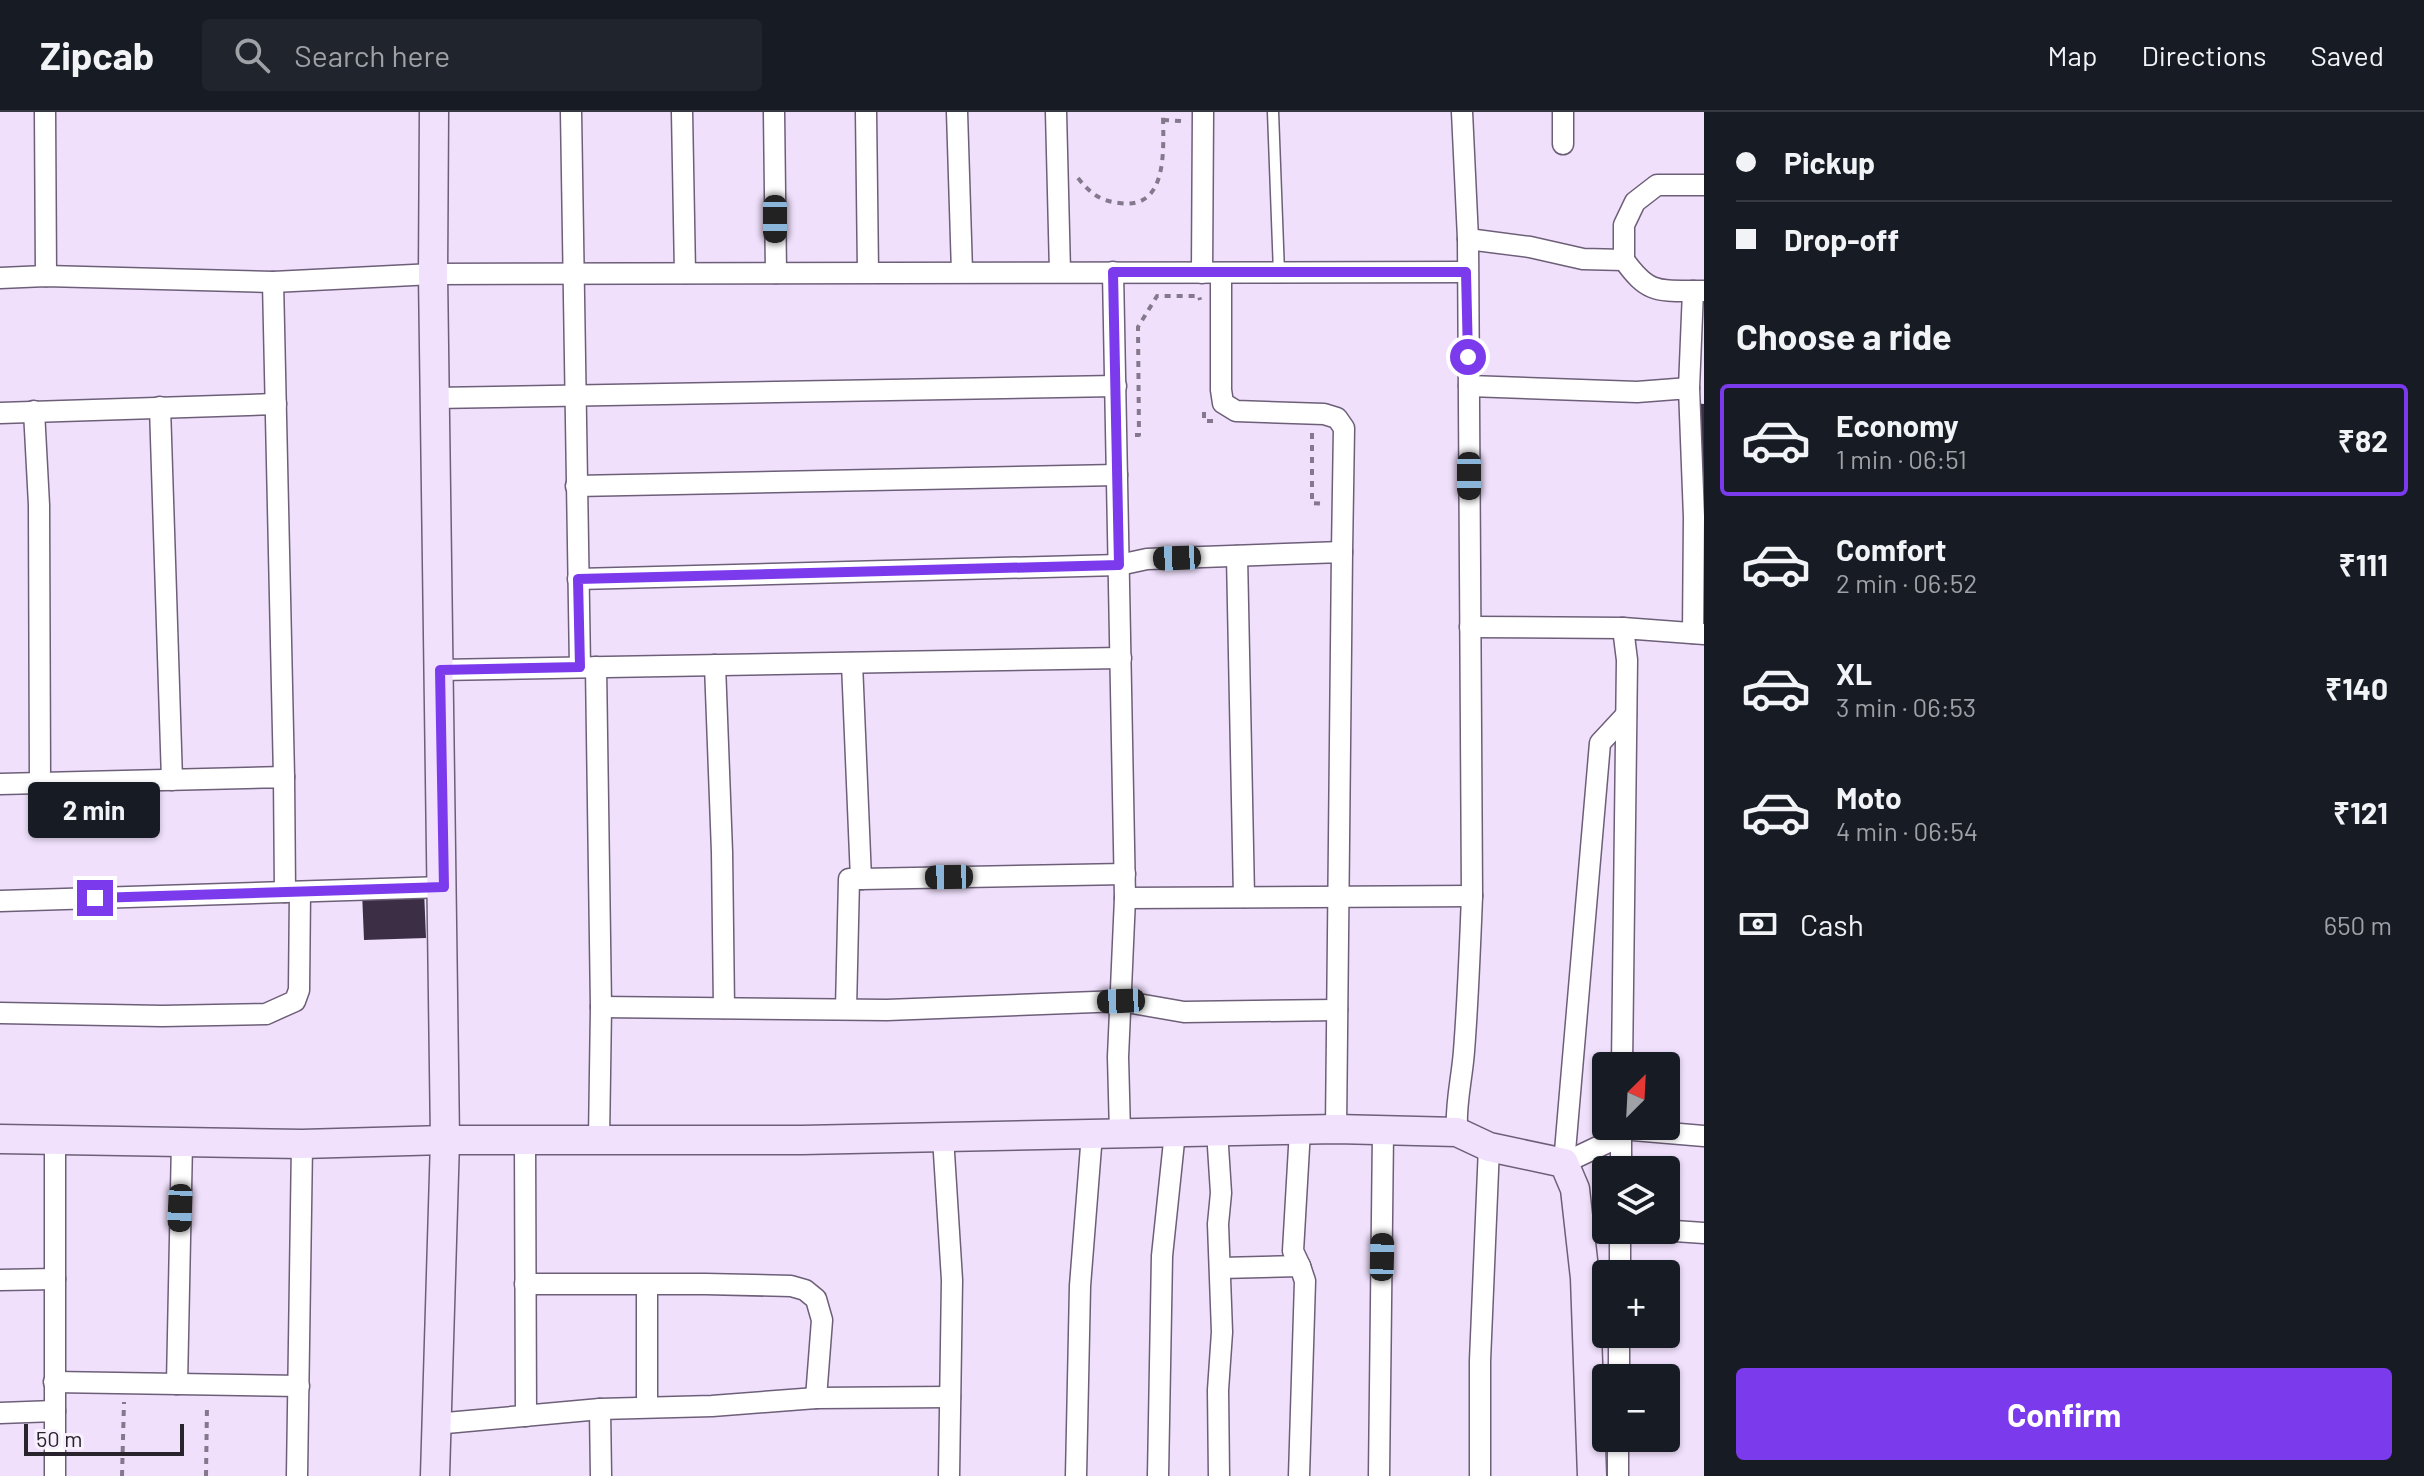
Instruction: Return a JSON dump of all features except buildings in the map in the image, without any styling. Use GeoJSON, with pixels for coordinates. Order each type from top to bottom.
{"type":"FeatureCollection","features":[{"type":"Feature","properties":{"kind":"street"},"geometry":{"type":"LineString","coordinates":[[45,112],[46,276]]}},
{"type":"Feature","properties":{"kind":"street"},"geometry":{"type":"LineString","coordinates":[[434,112],[433,274],[444,887],[445,1140],[435,1476]]}},
{"type":"Feature","properties":{"kind":"street"},"geometry":{"type":"LineString","coordinates":[[571,112],[578,579],[588,667],[601,1007],[599,1140]]}},
{"type":"Feature","properties":{"kind":"street"},"geometry":{"type":"LineString","coordinates":[[682,112],[685,273]]}},
{"type":"Feature","properties":{"kind":"street"},"geometry":{"type":"LineString","coordinates":[[774,112],[776,273]]}},
{"type":"Feature","properties":{"kind":"street"},"geometry":{"type":"LineString","coordinates":[[866,112],[868,272]]}},
{"type":"Feature","properties":{"kind":"street"},"geometry":{"type":"LineString","coordinates":[[957,112],[962,272]]}},
{"type":"Feature","properties":{"kind":"street"},"geometry":{"type":"LineString","coordinates":[[1056,112],[1060,272]]}},
{"type":"Feature","properties":{"kind":"street"},"geometry":{"type":"LineString","coordinates":[[1203,112],[1211,273],[1223,403],[1236,411],[1324,414],[1337,418],[1344,428],[1336,1129]]}},
{"type":"Feature","properties":{"kind":"street"},"geometry":{"type":"LineString","coordinates":[[1462,112],[1468,239],[1466,268]]}},
{"type":"Feature","properties":{"kind":"street"},"geometry":{"type":"LineString","coordinates":[[1457,1132],[1456,1111],[1469,988],[1472,896],[1469,386],[1462,112]]}},
{"type":"Feature","properties":{"kind":"street"},"geometry":{"type":"LineString","coordinates":[[1563,112],[1563,144]]}},
{"type":"Feature","properties":{"kind":"street"},"geometry":{"type":"LineString","coordinates":[[1470,627],[1623,628],[1698,634],[1695,398],[1699,291],[1656,291],[1635,275],[1624,260],[1624,225],[1635,202],[1657,185],[1704,185]]}},
{"type":"Feature","properties":{"kind":"street"},"geometry":{"type":"LineString","coordinates":[[1468,239],[1530,247],[1583,259],[1624,260]]}},
{"type":"Feature","properties":{"kind":"street"},"geometry":{"type":"LineString","coordinates":[[0,278],[46,276],[273,282],[433,274],[1279,273],[1466,268]]}},
{"type":"Feature","properties":{"kind":"street"},"geometry":{"type":"LineString","coordinates":[[1076,1476],[1080,1286],[1118,1057],[1125,898],[1113,272]]}},
{"type":"Feature","properties":{"kind":"street"},"geometry":{"type":"LineString","coordinates":[[0,1013],[266,1014],[295,1001],[299,990],[284,777],[273,282]]}},
{"type":"Feature","properties":{"kind":"street"},"geometry":{"type":"LineString","coordinates":[[435,398],[1116,386]]}},
{"type":"Feature","properties":{"kind":"street"},"geometry":{"type":"LineString","coordinates":[[1469,386],[1637,392],[1695,398]]}},
{"type":"Feature","properties":{"kind":"street"},"geometry":{"type":"LineString","coordinates":[[0,413],[276,404]]}},
{"type":"Feature","properties":{"kind":"street"},"geometry":{"type":"LineString","coordinates":[[160,407],[172,780]]}},
{"type":"Feature","properties":{"kind":"street"},"geometry":{"type":"LineString","coordinates":[[34,411],[39,505],[40,783]]}},
{"type":"Feature","properties":{"kind":"street"},"geometry":{"type":"LineString","coordinates":[[576,486],[1117,475]]}},
{"type":"Feature","properties":{"kind":"street"},"geometry":{"type":"LineString","coordinates":[[578,579],[1119,565],[1147,559],[1342,552]]}},
{"type":"Feature","properties":{"kind":"street"},"geometry":{"type":"LineString","coordinates":[[1237,556],[1244,897]]}},
{"type":"Feature","properties":{"kind":"street"},"geometry":{"type":"LineString","coordinates":[[1622,1052],[1627,660],[1623,628]]}},
{"type":"Feature","properties":{"kind":"street"},"geometry":{"type":"LineString","coordinates":[[440,670],[1121,658]]}},
{"type":"Feature","properties":{"kind":"street"},"geometry":{"type":"LineString","coordinates":[[852,663],[861,879]]}},
{"type":"Feature","properties":{"kind":"street"},"geometry":{"type":"LineString","coordinates":[[715,665],[724,1008]]}},
{"type":"Feature","properties":{"kind":"street"},"geometry":{"type":"LineString","coordinates":[[1592,1476],[1585,1278],[1575,1189],[1564,1163],[1600,743],[1626,715]]}},
{"type":"Feature","properties":{"kind":"street"},"geometry":{"type":"LineString","coordinates":[[0,784],[284,777]]}},
{"type":"Feature","properties":{"kind":"street"},"geometry":{"type":"LineString","coordinates":[[846,1009],[849,879],[1125,874]]}},
{"type":"Feature","properties":{"kind":"street"},"geometry":{"type":"LineString","coordinates":[[0,901],[444,887]]}},
{"type":"Feature","properties":{"kind":"street"},"geometry":{"type":"LineString","coordinates":[[1125,898],[1472,896]]}},
{"type":"Feature","properties":{"kind":"street"},"geometry":{"type":"LineString","coordinates":[[601,1007],[846,1009],[1121,1001],[1184,1012],[1337,1010]]}},
{"type":"Feature","properties":{"kind":"street"},"geometry":{"type":"LineString","coordinates":[[0,1139],[302,1144],[1336,1129],[1457,1132],[1489,1147],[1564,1163],[1604,1140]]}},
{"type":"Feature","properties":{"kind":"street"},"geometry":{"type":"LineString","coordinates":[[1299,1476],[1305,1281],[1293,1251],[1300,1130]]}},
{"type":"Feature","properties":{"kind":"street"},"geometry":{"type":"LineString","coordinates":[[1217,1131],[1221,1193],[1218,1224],[1221,1268],[1219,1476]]}},
{"type":"Feature","properties":{"kind":"street"},"geometry":{"type":"LineString","coordinates":[[1158,1476],[1162,1256],[1175,1132]]}},
{"type":"Feature","properties":{"kind":"street"},"geometry":{"type":"LineString","coordinates":[[1379,1476],[1383,1132]]}},
{"type":"Feature","properties":{"kind":"street"},"geometry":{"type":"LineString","coordinates":[[1680,1134],[1704,1136]]}},
{"type":"Feature","properties":{"kind":"street"},"geometry":{"type":"LineString","coordinates":[[943,1137],[952,1280],[949,1476]]}},
{"type":"Feature","properties":{"kind":"street"},"geometry":{"type":"LineString","coordinates":[[55,1140],[55,1476]]}},
{"type":"Feature","properties":{"kind":"street"},"geometry":{"type":"LineString","coordinates":[[525,1140],[526,1416]]}},
{"type":"Feature","properties":{"kind":"street"},"geometry":{"type":"LineString","coordinates":[[177,1384],[182,1142]]}},
{"type":"Feature","properties":{"kind":"street"},"geometry":{"type":"LineString","coordinates":[[297,1476],[302,1144]]}},
{"type":"Feature","properties":{"kind":"street"},"geometry":{"type":"LineString","coordinates":[[1480,1476],[1480,1361],[1489,1147]]}},
{"type":"Feature","properties":{"kind":"street"},"geometry":{"type":"LineString","coordinates":[[1680,1231],[1704,1233]]}},
{"type":"Feature","properties":{"kind":"street"},"geometry":{"type":"LineString","coordinates":[[1221,1268],[1300,1266]]}},
{"type":"Feature","properties":{"kind":"street"},"geometry":{"type":"LineString","coordinates":[[0,1280],[55,1279]]}},
{"type":"Feature","properties":{"kind":"street"},"geometry":{"type":"LineString","coordinates":[[525,1284],[791,1286],[805,1290],[816,1299],[822,1320],[816,1398]]}},
{"type":"Feature","properties":{"kind":"street"},"geometry":{"type":"LineString","coordinates":[[647,1285],[647,1407]]}},
{"type":"Feature","properties":{"kind":"street"},"geometry":{"type":"LineString","coordinates":[[54,1382],[299,1386]]}},
{"type":"Feature","properties":{"kind":"street"},"geometry":{"type":"LineString","coordinates":[[435,1424],[600,1409],[712,1406],[816,1398],[950,1397]]}},
{"type":"Feature","properties":{"kind":"street"},"geometry":{"type":"LineString","coordinates":[[600,1409],[601,1476]]}},
{"type":"Feature","properties":{"kind":"street"},"geometry":{"type":"LineString","coordinates":[[0,1413],[55,1411]]}},
{"type":"Feature","properties":{"kind":"street"},"geometry":{"type":"LineString","coordinates":[[1618,1452],[1618,1476]]}},
{"type":"Feature","properties":{"kind":"lane"},"geometry":{"type":"LineString","coordinates":[[1273,112],[1279,273]]}},
{"type":"Feature","properties":{"kind":"path"},"geometry":{"type":"LineString","coordinates":[[1077,177],[1088,192],[1104,201],[1126,204],[1142,201],[1154,190],[1161,172],[1163,112]]}},
{"type":"Feature","properties":{"kind":"path"},"geometry":{"type":"LineString","coordinates":[[1163,120],[1181,121]]}},
{"type":"Feature","properties":{"kind":"path"},"geometry":{"type":"LineString","coordinates":[[122,1476],[123,1402],[137,1402]]}},
{"type":"Feature","properties":{"kind":"path"},"geometry":{"type":"LineString","coordinates":[[206,1476],[207,1403]]}},
{"type":"Feature","properties":{"kind":"route"},"geometry":{"type":"LineString","coordinates":[[95,898],[444,887],[440,670],[580,667],[578,579],[1119,565],[1113,272],[1466,272],[1468,357]]}}]}
